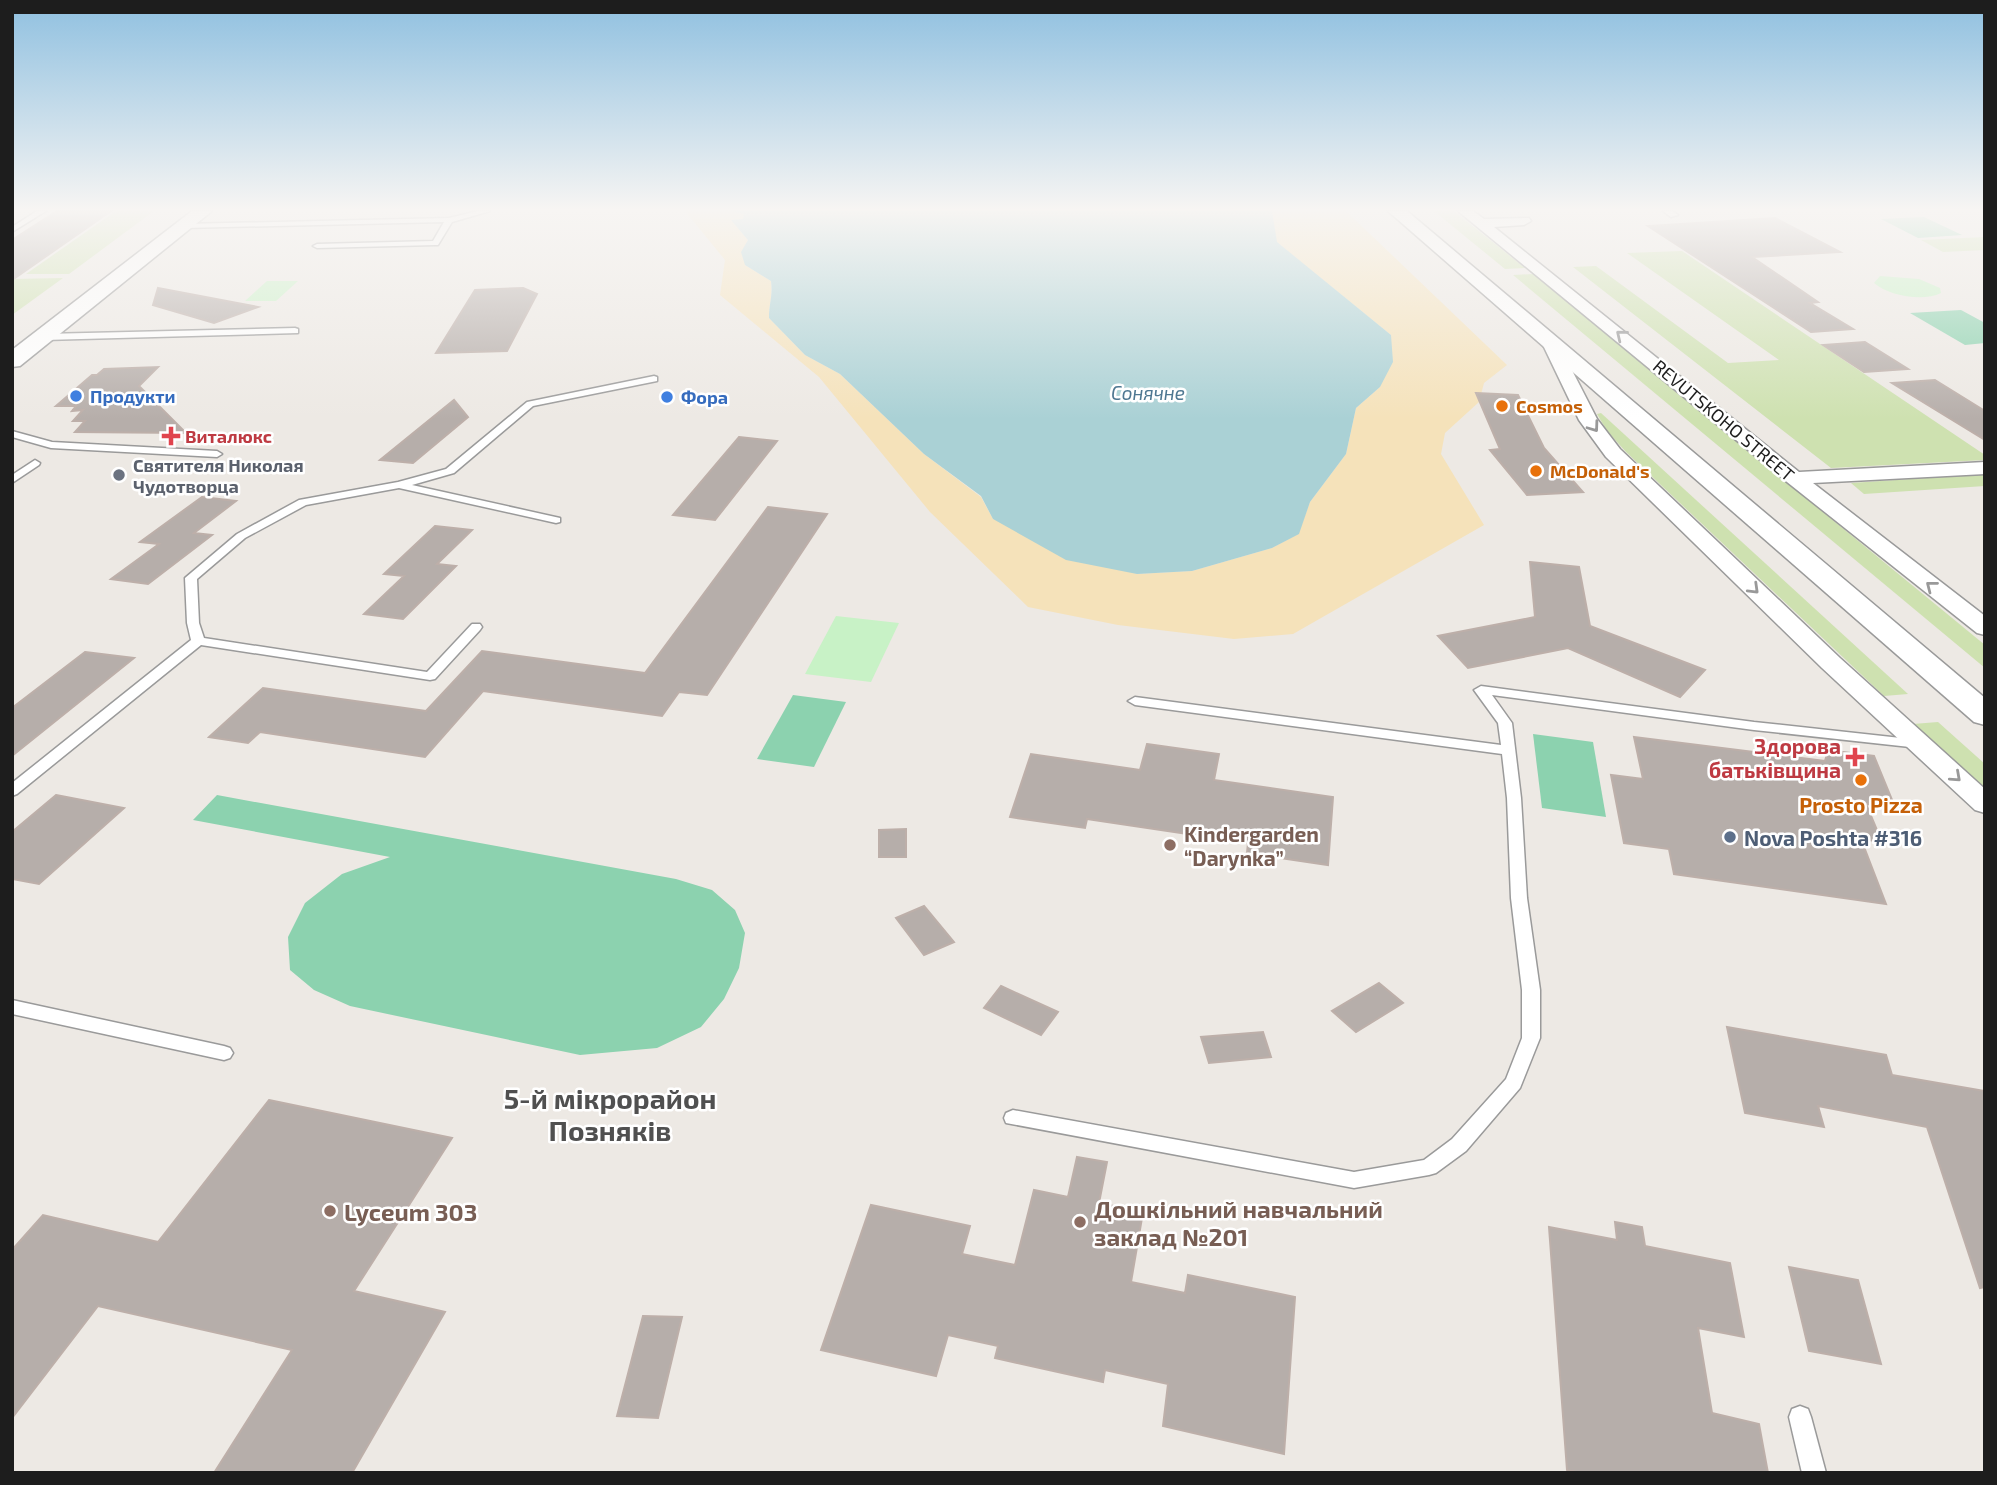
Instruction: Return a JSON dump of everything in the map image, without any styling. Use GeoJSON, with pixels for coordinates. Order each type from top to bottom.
{"type":"FeatureCollection","features":[{"type":"Feature","properties":{"kind":"street"},"geometry":{"type":"LineString","coordinates":[[12,361],[116,280]]}},
{"type":"Feature","properties":{"kind":"street"},"geometry":{"type":"LineString","coordinates":[[1476,280],[1985,715]]}},
{"type":"Feature","properties":{"kind":"street","name":"REVUTSKOHO STREET"},"geometry":{"type":"LineString","coordinates":[[1551,280],[1794,478],[1985,628]]}},
{"type":"Feature","properties":{"kind":"street"},"geometry":{"type":"LineString","coordinates":[[1551,345],[1588,420],[1614,453],[1831,663],[1985,804]]}},
{"type":"Feature","properties":{"kind":"street"},"geometry":{"type":"LineString","coordinates":[[1794,478],[1985,468]]}},
{"type":"Feature","properties":{"kind":"lane"},"geometry":{"type":"LineString","coordinates":[[44,337],[295,331]]}},
{"type":"Feature","properties":{"kind":"lane"},"geometry":{"type":"LineString","coordinates":[[198,641],[193,624],[191,578],[242,536],[303,502],[398,485],[450,471],[530,404],[654,379]]}},
{"type":"Feature","properties":{"kind":"lane"},"geometry":{"type":"LineString","coordinates":[[12,433],[51,445],[217,454]]}},
{"type":"Feature","properties":{"kind":"lane"},"geometry":{"type":"LineString","coordinates":[[12,480],[34,463]]}},
{"type":"Feature","properties":{"kind":"lane"},"geometry":{"type":"LineString","coordinates":[[398,485],[556,520]]}},
{"type":"Feature","properties":{"kind":"lane"},"geometry":{"type":"LineString","coordinates":[[12,791],[198,641],[430,676],[476,626]]}},
{"type":"Feature","properties":{"kind":"lane"},"geometry":{"type":"LineString","coordinates":[[1013,1118],[1354,1180],[1429,1167],[1459,1145],[1514,1083],[1531,1038],[1531,990],[1519,898],[1514,798],[1505,723],[1481,690],[1754,726],[1919,744]]}},
{"type":"Feature","properties":{"kind":"lane"},"geometry":{"type":"LineString","coordinates":[[1135,701],[1508,750]]}},
{"type":"Feature","properties":{"kind":"lane"},"geometry":{"type":"LineString","coordinates":[[12,1007],[224,1053]]}},
{"type":"Feature","properties":{"kind":"lane"},"geometry":{"type":"LineString","coordinates":[[1800,1417],[1814,1473]]}},
{"type":"Feature","properties":{"kind":"green space"},"geometry":{"type":"Polygon","coordinates":[[[12,280],[60,280],[12,315],[12,280]]]}},
{"type":"Feature","properties":{"kind":"green space"},"geometry":{"type":"Polygon","coordinates":[[[1519,280],[1541,280],[1985,645],[1985,668],[1519,280]]]}},
{"type":"Feature","properties":{"kind":"green space"},"geometry":{"type":"Polygon","coordinates":[[[1590,280],[1615,280],[1728,363],[1779,360],[1666,280],[1726,280],[1985,455],[1985,460],[1831,468],[1590,280]]]}},
{"type":"Feature","properties":{"kind":"green space"},"geometry":{"type":"Polygon","coordinates":[[[1876,280],[1922,280],[1940,288],[1941,293],[1916,297],[1888,291],[1874,283],[1876,280]]]}},
{"type":"Feature","properties":{"kind":"green space"},"geometry":{"type":"Polygon","coordinates":[[[267,281],[298,281],[276,301],[245,301],[267,281]]]}},
{"type":"Feature","properties":{"kind":"green space"},"geometry":{"type":"Polygon","coordinates":[[[1961,310],[1985,323],[1985,343],[1965,345],[1910,313],[1961,310]]]}},
{"type":"Feature","properties":{"kind":"green space"},"geometry":{"type":"Polygon","coordinates":[[[1601,413],[1908,694],[1884,696],[1626,452],[1607,431],[1597,414],[1601,413]]]}},
{"type":"Feature","properties":{"kind":"green space"},"geometry":{"type":"Polygon","coordinates":[[[1985,474],[1985,486],[1864,494],[1851,483],[1985,474]]]}},
{"type":"Feature","properties":{"kind":"green space"},"geometry":{"type":"Polygon","coordinates":[[[836,616],[899,623],[871,682],[805,674],[836,616]]]}},
{"type":"Feature","properties":{"kind":"green space"},"geometry":{"type":"Polygon","coordinates":[[[793,695],[846,702],[814,767],[757,759],[793,695]]]}},
{"type":"Feature","properties":{"kind":"green space"},"geometry":{"type":"Polygon","coordinates":[[[1938,722],[1985,764],[1985,791],[1913,724],[1938,722]]]}},
{"type":"Feature","properties":{"kind":"green space"},"geometry":{"type":"Polygon","coordinates":[[[1533,734],[1593,742],[1606,817],[1542,808],[1533,734]]]}},
{"type":"Feature","properties":{"kind":"green space"},"geometry":{"type":"Polygon","coordinates":[[[217,795],[676,879],[712,890],[735,910],[745,933],[739,968],[724,999],[701,1027],[657,1048],[580,1055],[350,1006],[314,990],[290,970],[288,937],[305,903],[342,874],[390,857],[193,820],[217,795]]]}},
{"type":"Feature","properties":{"kind":"sand"},"geometry":{"type":"Polygon","coordinates":[[[722,280],[771,281],[769,318],[805,355],[840,374],[924,454],[981,497],[993,519],[1137,574],[1192,571],[1272,548],[1298,534],[1310,502],[1346,454],[1356,408],[1380,387],[1391,335],[1323,280],[1418,280],[1507,365],[1484,383],[1479,402],[1445,433],[1441,454],[1484,525],[1293,634],[1234,639],[1118,625],[1028,607],[930,512],[819,377],[720,295],[722,280]]]}},
{"type":"Feature","properties":{"kind":"water","name":"Сонячне"},"geometry":{"type":"Polygon","coordinates":[[[1324,280],[1391,335],[1393,362],[1380,387],[1356,408],[1346,454],[1310,502],[1299,534],[1272,548],[1192,571],[1137,574],[1066,560],[993,519],[981,496],[924,454],[840,374],[805,355],[769,318],[771,281],[1324,280]]]}},
{"type":"Feature","properties":{"kind":"building"},"geometry":{"type":"Polygon","coordinates":[[[1731,280],[1786,280],[1818,302],[1810,303],[1853,329],[1811,332],[1731,280]]]}},
{"type":"Feature","properties":{"kind":"building"},"geometry":{"type":"Polygon","coordinates":[[[158,288],[258,307],[214,323],[153,305],[158,288]]]}},
{"type":"Feature","properties":{"kind":"building"},"geometry":{"type":"Polygon","coordinates":[[[523,288],[537,294],[507,351],[436,353],[475,290],[523,288]]]}},
{"type":"Feature","properties":{"kind":"building"},"geometry":{"type":"Polygon","coordinates":[[[1865,342],[1908,369],[1864,372],[1823,345],[1865,342]]]}},
{"type":"Feature","properties":{"kind":"building"},"geometry":{"type":"Polygon","coordinates":[[[158,367],[139,386],[186,433],[75,432],[85,421],[73,421],[83,410],[72,411],[76,406],[56,406],[92,375],[97,375],[104,369],[158,367]]]}},
{"type":"Feature","properties":{"kind":"building"},"geometry":{"type":"Polygon","coordinates":[[[1935,380],[1985,411],[1985,440],[1892,383],[1935,380]]]}},
{"type":"Feature","properties":{"kind":"building"},"geometry":{"type":"Polygon","coordinates":[[[1476,393],[1518,395],[1544,448],[1583,492],[1527,495],[1490,450],[1500,449],[1476,393]]]}},
{"type":"Feature","properties":{"kind":"building"},"geometry":{"type":"Polygon","coordinates":[[[454,400],[468,417],[413,463],[380,460],[454,400]]]}},
{"type":"Feature","properties":{"kind":"building"},"geometry":{"type":"Polygon","coordinates":[[[739,437],[777,441],[715,520],[673,515],[739,437]]]}},
{"type":"Feature","properties":{"kind":"building"},"geometry":{"type":"Polygon","coordinates":[[[202,497],[236,501],[194,533],[212,535],[148,584],[111,579],[159,544],[140,542],[202,497]]]}},
{"type":"Feature","properties":{"kind":"building"},"geometry":{"type":"Polygon","coordinates":[[[768,507],[827,514],[707,695],[679,692],[662,716],[483,691],[425,757],[260,732],[248,743],[209,737],[263,688],[426,711],[482,651],[645,673],[768,507]]]}},
{"type":"Feature","properties":{"kind":"building"},"geometry":{"type":"Polygon","coordinates":[[[435,526],[472,530],[437,564],[456,566],[403,619],[364,614],[404,576],[384,574],[435,526]]]}},
{"type":"Feature","properties":{"kind":"building"},"geometry":{"type":"Polygon","coordinates":[[[1530,562],[1579,567],[1590,626],[1705,670],[1680,697],[1568,648],[1468,668],[1438,636],[1535,617],[1530,562]]]}},
{"type":"Feature","properties":{"kind":"building"},"geometry":{"type":"Polygon","coordinates":[[[85,652],[134,658],[12,756],[12,708],[85,652]]]}},
{"type":"Feature","properties":{"kind":"building"},"geometry":{"type":"Polygon","coordinates":[[[1634,737],[1825,761],[1828,750],[1874,756],[1895,807],[1866,804],[1882,842],[1861,839],[1886,904],[1674,874],[1669,849],[1624,843],[1611,775],[1643,779],[1634,737]]]}},
{"type":"Feature","properties":{"kind":"building"},"geometry":{"type":"Polygon","coordinates":[[[1147,744],[1219,754],[1214,780],[1333,797],[1328,865],[1247,853],[1248,843],[1087,819],[1085,828],[1010,817],[1031,754],[1140,770],[1147,744]]]}},
{"type":"Feature","properties":{"kind":"building"},"geometry":{"type":"Polygon","coordinates":[[[56,795],[124,808],[39,884],[12,879],[12,832],[56,795]]]}},
{"type":"Feature","properties":{"kind":"building"},"geometry":{"type":"Polygon","coordinates":[[[906,829],[906,857],[879,857],[879,830],[906,829]]]}},
{"type":"Feature","properties":{"kind":"building"},"geometry":{"type":"Polygon","coordinates":[[[924,906],[954,942],[924,955],[896,918],[924,906]]]}},
{"type":"Feature","properties":{"kind":"building"},"geometry":{"type":"Polygon","coordinates":[[[1379,983],[1403,1003],[1356,1032],[1332,1011],[1379,983]]]}},
{"type":"Feature","properties":{"kind":"building"},"geometry":{"type":"Polygon","coordinates":[[[1001,986],[1058,1012],[1041,1035],[984,1008],[1001,986]]]}},
{"type":"Feature","properties":{"kind":"building"},"geometry":{"type":"Polygon","coordinates":[[[1727,1027],[1886,1055],[1892,1075],[1985,1091],[1985,1287],[1980,1288],[1927,1127],[1818,1106],[1824,1127],[1745,1113],[1727,1027]]]}},
{"type":"Feature","properties":{"kind":"building"},"geometry":{"type":"Polygon","coordinates":[[[1263,1032],[1271,1057],[1209,1063],[1201,1037],[1263,1032]]]}},
{"type":"Feature","properties":{"kind":"building"},"geometry":{"type":"Polygon","coordinates":[[[269,1100],[452,1138],[354,1291],[445,1312],[352,1473],[214,1473],[292,1350],[98,1306],[12,1418],[12,1250],[43,1215],[158,1242],[269,1100]]]}},
{"type":"Feature","properties":{"kind":"building"},"geometry":{"type":"Polygon","coordinates":[[[1077,1157],[1107,1162],[1099,1203],[1143,1212],[1131,1282],[1185,1293],[1188,1275],[1295,1297],[1284,1454],[1163,1426],[1168,1384],[1105,1370],[1103,1382],[995,1358],[998,1346],[948,1335],[936,1376],[821,1350],[871,1205],[970,1226],[962,1254],[1015,1265],[1034,1190],[1068,1197],[1077,1157]]]}},
{"type":"Feature","properties":{"kind":"building"},"geometry":{"type":"Polygon","coordinates":[[[1615,1222],[1642,1227],[1645,1246],[1730,1263],[1744,1337],[1698,1328],[1712,1413],[1759,1424],[1768,1473],[1581,1473],[1567,1470],[1549,1227],[1617,1240],[1615,1222]]]}},
{"type":"Feature","properties":{"kind":"building"},"geometry":{"type":"Polygon","coordinates":[[[1789,1267],[1858,1280],[1881,1364],[1809,1351],[1789,1267]]]}},
{"type":"Feature","properties":{"kind":"building"},"geometry":{"type":"Polygon","coordinates":[[[643,1316],[682,1317],[658,1418],[617,1416],[643,1316]]]}},
{"type":"Feature","properties":{"kind":"place","name":"Продукти"},"geometry":{"type":"Point","coordinates":[76,396]}},
{"type":"Feature","properties":{"kind":"place","name":"Фора"},"geometry":{"type":"Point","coordinates":[667,397]}},
{"type":"Feature","properties":{"kind":"place","name":"Cosmos"},"geometry":{"type":"Point","coordinates":[1502,406]}},
{"type":"Feature","properties":{"kind":"place","name":"Виталюкс"},"geometry":{"type":"Point","coordinates":[171,436]}},
{"type":"Feature","properties":{"kind":"place","name":"McDonald's"},"geometry":{"type":"Point","coordinates":[1536,471]}},
{"type":"Feature","properties":{"kind":"place","name":"Святителя Николая Чудотворца"},"geometry":{"type":"Point","coordinates":[119,475]}},
{"type":"Feature","properties":{"kind":"place","name":"Здорова батьківщина"},"geometry":{"type":"Point","coordinates":[1855,757]}},
{"type":"Feature","properties":{"kind":"place","name":"Prosto Pizza"},"geometry":{"type":"Point","coordinates":[1861,780]}},
{"type":"Feature","properties":{"kind":"place","name":"Nova Poshta #316"},"geometry":{"type":"Point","coordinates":[1730,837]}},
{"type":"Feature","properties":{"kind":"place","name":"Kindergarden “Darynka”"},"geometry":{"type":"Point","coordinates":[1170,845]}},
{"type":"Feature","properties":{"kind":"place","name":"Lyceum 303"},"geometry":{"type":"Point","coordinates":[330,1211]}},
{"type":"Feature","properties":{"kind":"place","name":"Дошкільний навчальний заклад №201"},"geometry":{"type":"Point","coordinates":[1080,1222]}},
{"type":"Feature","properties":{"kind":"district","name":"5-й мікрорайон Позняків"},"geometry":{"type":"Point","coordinates":[610,1114]}}]}
